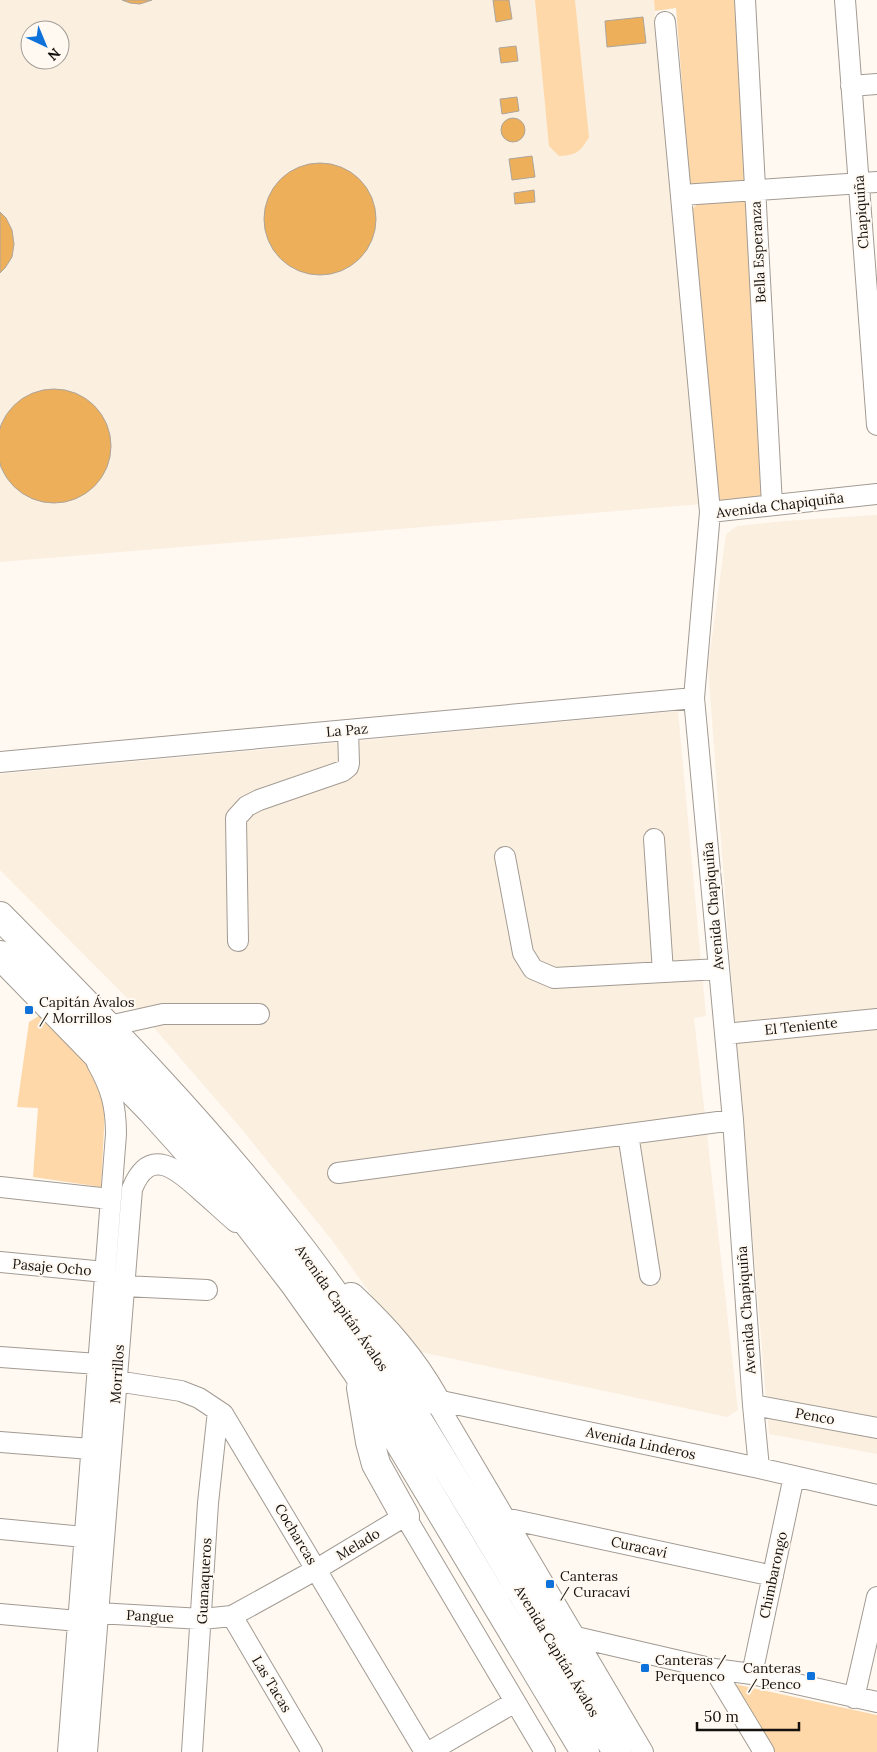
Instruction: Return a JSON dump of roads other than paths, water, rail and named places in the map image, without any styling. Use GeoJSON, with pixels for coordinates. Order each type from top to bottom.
{"type":"FeatureCollection","features":[{"type":"Feature","properties":{"kind":"highway","name":"Avenida Capitán Ávalos"},"geometry":{"type":"LineString","coordinates":[[0,916],[109,1026],[207,1132],[302,1250],[357,1326],[404,1398],[617,1752]]}},
{"type":"Feature","properties":{"kind":"highway","name":"Avenida Capitán Ávalos"},"geometry":{"type":"LineString","coordinates":[[0,955],[152,1111],[192,1155],[276,1259],[357,1372],[585,1752]]}},
{"type":"Feature","properties":{"kind":"highway"},"geometry":{"type":"LineString","coordinates":[[302,1250],[399,1345],[416,1368],[435,1400]]}},
{"type":"Feature","properties":{"kind":"highway"},"geometry":{"type":"LineString","coordinates":[[357,1372],[379,1386],[404,1398]]}},
{"type":"Feature","properties":{"kind":"highway"},"geometry":{"type":"LineString","coordinates":[[357,1372],[376,1464],[405,1516]]}},
{"type":"Feature","properties":{"kind":"street","name":"Bella Esperanza"},"geometry":{"type":"LineString","coordinates":[[744,0],[772,505]]}},
{"type":"Feature","properties":{"kind":"street","name":"Chapiquiña"},"geometry":{"type":"LineString","coordinates":[[845,0],[852,86],[868,183],[877,425]]}},
{"type":"Feature","properties":{"kind":"street"},"geometry":{"type":"LineString","coordinates":[[665,22],[710,512]]}},
{"type":"Feature","properties":{"kind":"street"},"geometry":{"type":"LineString","coordinates":[[852,86],[877,84]]}},
{"type":"Feature","properties":{"kind":"street"},"geometry":{"type":"LineString","coordinates":[[682,195],[868,183]]}},
{"type":"Feature","properties":{"kind":"street","name":"Avenida Chapiquiña"},"geometry":{"type":"LineString","coordinates":[[759,1468],[733,1120],[694,698],[710,512],[877,494]]}},
{"type":"Feature","properties":{"kind":"street","name":"La Paz"},"geometry":{"type":"LineString","coordinates":[[0,762],[694,698]]}},
{"type":"Feature","properties":{"kind":"street"},"geometry":{"type":"LineString","coordinates":[[238,941],[236,818],[247,806],[258,800],[343,771],[348,767],[349,763],[348,730]]}},
{"type":"Feature","properties":{"kind":"street"},"geometry":{"type":"LineString","coordinates":[[654,839],[663,972]]}},
{"type":"Feature","properties":{"kind":"street"},"geometry":{"type":"LineString","coordinates":[[505,857],[523,954],[532,969],[554,978],[719,969]]}},
{"type":"Feature","properties":{"kind":"street"},"geometry":{"type":"LineString","coordinates":[[109,1026],[163,1014],[259,1014]]}},
{"type":"Feature","properties":{"kind":"street","name":"El Teniente"},"geometry":{"type":"LineString","coordinates":[[725,1034],[877,1018]]}},
{"type":"Feature","properties":{"kind":"street","name":"Morrillos"},"geometry":{"type":"LineString","coordinates":[[68,1752],[116,1134],[114,1099],[103,1073],[78,1035]]}},
{"type":"Feature","properties":{"kind":"street"},"geometry":{"type":"LineString","coordinates":[[338,1173],[733,1120]]}},
{"type":"Feature","properties":{"kind":"street"},"geometry":{"type":"LineString","coordinates":[[628,1134],[650,1275]]}},
{"type":"Feature","properties":{"kind":"street","name":"Morrillos"},"geometry":{"type":"LineString","coordinates":[[87,1752],[132,1189],[141,1172],[154,1164],[168,1165],[178,1170],[276,1259]]}},
{"type":"Feature","properties":{"kind":"street"},"geometry":{"type":"LineString","coordinates":[[0,1188],[110,1199]]}},
{"type":"Feature","properties":{"kind":"street","name":"Pasaje Ocho"},"geometry":{"type":"LineString","coordinates":[[0,1262],[105,1272]]}},
{"type":"Feature","properties":{"kind":"street"},"geometry":{"type":"LineString","coordinates":[[124,1286],[207,1290]]}},
{"type":"Feature","properties":{"kind":"street"},"geometry":{"type":"LineString","coordinates":[[0,1357],[98,1364]]}},
{"type":"Feature","properties":{"kind":"street","name":"Cocharcas"},"geometry":{"type":"LineString","coordinates":[[116,1381],[181,1391],[198,1398],[224,1414],[425,1752]]}},
{"type":"Feature","properties":{"kind":"street","name":"Avenida Linderos"},"geometry":{"type":"LineString","coordinates":[[404,1398],[435,1400],[759,1468],[877,1495]]}},
{"type":"Feature","properties":{"kind":"street","name":"Avenida Capitán Ávalos"},"geometry":{"type":"LineString","coordinates":[[435,1400],[643,1752]]}},
{"type":"Feature","properties":{"kind":"street","name":"Penco"},"geometry":{"type":"LineString","coordinates":[[753,1405],[877,1428]]}},
{"type":"Feature","properties":{"kind":"street","name":"Guanaqueros"},"geometry":{"type":"LineString","coordinates":[[192,1752],[208,1503],[218,1411]]}},
{"type":"Feature","properties":{"kind":"street"},"geometry":{"type":"LineString","coordinates":[[0,1442],[91,1449]]}},
{"type":"Feature","properties":{"kind":"street","name":"Chimbarongo"},"geometry":{"type":"LineString","coordinates":[[752,1674],[794,1476]]}},
{"type":"Feature","properties":{"kind":"street"},"geometry":{"type":"LineString","coordinates":[[405,1516],[545,1752]]}},
{"type":"Feature","properties":{"kind":"street","name":"Melado"},"geometry":{"type":"LineString","coordinates":[[232,1616],[317,1569],[405,1516]]}},
{"type":"Feature","properties":{"kind":"street","name":"Curacaví"},"geometry":{"type":"LineString","coordinates":[[505,1518],[773,1576]]}},
{"type":"Feature","properties":{"kind":"street"},"geometry":{"type":"LineString","coordinates":[[0,1529],[84,1537]]}},
{"type":"Feature","properties":{"kind":"street"},"geometry":{"type":"LineString","coordinates":[[854,1698],[877,1597]]}},
{"type":"Feature","properties":{"kind":"street","name":"Pangue"},"geometry":{"type":"LineString","coordinates":[[98,1613],[202,1619],[232,1616]]}},
{"type":"Feature","properties":{"kind":"street"},"geometry":{"type":"LineString","coordinates":[[0,1614],[78,1621]]}},
{"type":"Feature","properties":{"kind":"street","name":"Las Tacas"},"geometry":{"type":"LineString","coordinates":[[232,1616],[312,1752]]}},
{"type":"Feature","properties":{"kind":"street"},"geometry":{"type":"LineString","coordinates":[[576,1637],[714,1669],[752,1674],[877,1702]]}},
{"type":"Feature","properties":{"kind":"street"},"geometry":{"type":"LineString","coordinates":[[714,1669],[764,1752]]}},
{"type":"Feature","properties":{"kind":"street"},"geometry":{"type":"LineString","coordinates":[[429,1752],[515,1702]]}},
{"type":"Feature","properties":{"kind":"place","name":"Capitán Ávalos / Morrillos"},"geometry":{"type":"Point","coordinates":[29,1010]}},
{"type":"Feature","properties":{"kind":"place","name":"Canteras / Curacaví"},"geometry":{"type":"Point","coordinates":[550,1584]}},
{"type":"Feature","properties":{"kind":"place","name":"Canteras / Perquenco"},"geometry":{"type":"Point","coordinates":[645,1668]}},
{"type":"Feature","properties":{"kind":"place","name":"Canteras / Penco"},"geometry":{"type":"Point","coordinates":[811,1676]}}]}
